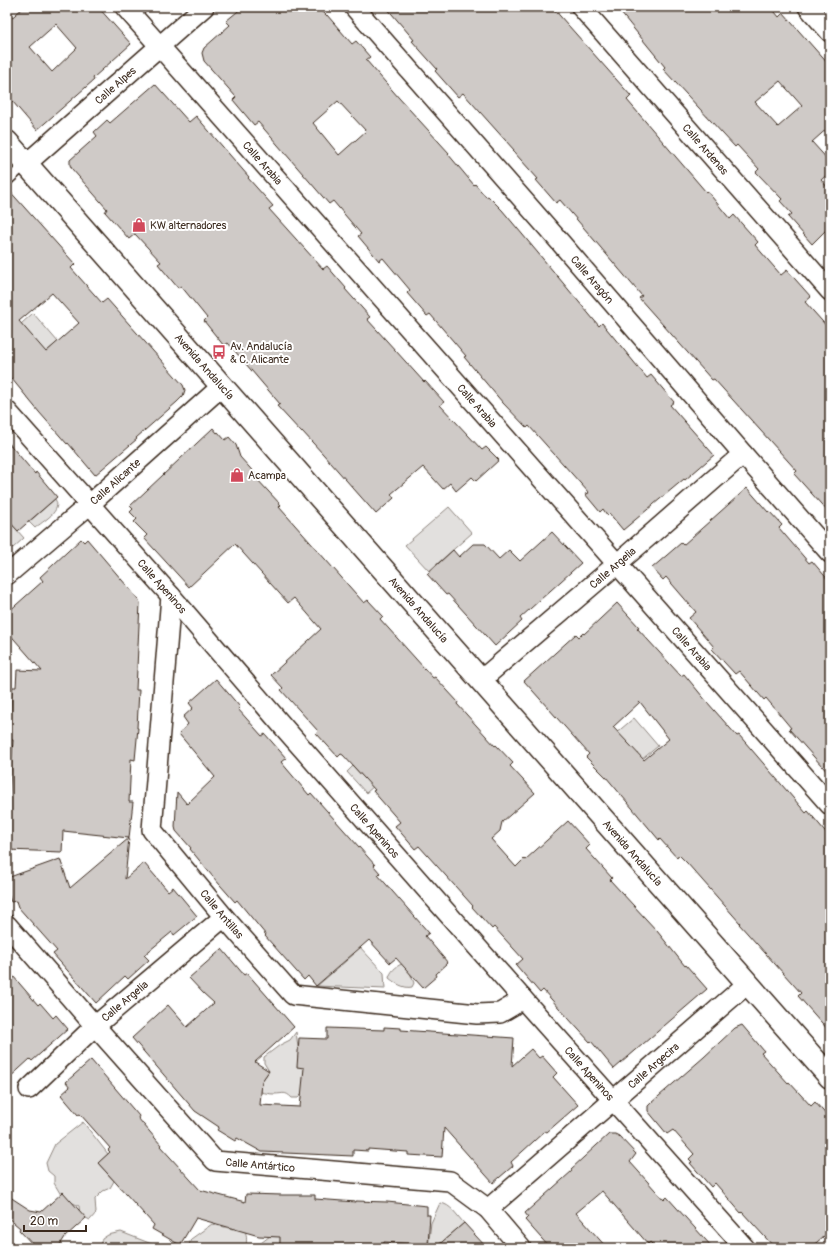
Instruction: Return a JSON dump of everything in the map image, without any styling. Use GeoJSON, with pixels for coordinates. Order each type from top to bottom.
{"type":"FeatureCollection","features":[{"type":"Feature","properties":{"kind":"street","name":"Calle Arabia"},"geometry":{"type":"LineString","coordinates":[[125,7],[830,805]]}},
{"type":"Feature","properties":{"kind":"street","name":"Calle Alpes"},"geometry":{"type":"LineString","coordinates":[[26,164],[204,7]]}},
{"type":"Feature","properties":{"kind":"street","name":"Calle Aragón"},"geometry":{"type":"LineString","coordinates":[[354,7],[830,553]]}},
{"type":"Feature","properties":{"kind":"street","name":"Calle Ardenas"},"geometry":{"type":"LineString","coordinates":[[581,7],[830,291]]}},
{"type":"Feature","properties":{"kind":"street"},"geometry":{"type":"LineString","coordinates":[[808,7],[830,32]]}},
{"type":"Feature","properties":{"kind":"street","name":"Avenida Andalucía"},"geometry":{"type":"LineString","coordinates":[[7,142],[830,1077]]}},
{"type":"Feature","properties":{"kind":"street","name":"Calle Alicante"},"geometry":{"type":"LineString","coordinates":[[7,575],[89,505],[222,386]]}},
{"type":"Feature","properties":{"kind":"street","name":"Calle Apeninos"},"geometry":{"type":"LineString","coordinates":[[7,411],[171,596],[287,731],[522,998],[745,1248]]}},
{"type":"Feature","properties":{"kind":"street","name":"Calle Argelia"},"geometry":{"type":"LineString","coordinates":[[481,680],[743,454]]}},
{"type":"Feature","properties":{"kind":"street","name":"Calle Antillas"},"geometry":{"type":"LineString","coordinates":[[171,596],[152,830],[224,917],[293,995],[477,1014],[500,1013],[522,998]]}},
{"type":"Feature","properties":{"kind":"street","name":"Calle Argelia"},"geometry":{"type":"LineString","coordinates":[[29,1089],[95,1026],[224,917]]}},
{"type":"Feature","properties":{"kind":"street","name":"Calle Antártico"},"geometry":{"type":"LineString","coordinates":[[7,925],[215,1161],[450,1181],[488,1209],[520,1248]]}},
{"type":"Feature","properties":{"kind":"street","name":"Calle Argecira"},"geometry":{"type":"LineString","coordinates":[[488,1209],[747,984]]}},
{"type":"Feature","properties":{"kind":"lane"},"geometry":{"type":"LineString","coordinates":[[7,181],[26,164]]}},
{"type":"Feature","properties":{"kind":"shaded area"},"geometry":{"type":"Polygon","coordinates":[[[33,313],[58,342],[12,379],[21,324],[33,313]]]}},
{"type":"Feature","properties":{"kind":"shaded area"},"geometry":{"type":"Polygon","coordinates":[[[55,499],[57,503],[54,512],[35,528],[29,522],[55,499]]]}},
{"type":"Feature","properties":{"kind":"shaded area"},"geometry":{"type":"Polygon","coordinates":[[[449,507],[472,533],[429,571],[405,545],[449,507]]]}},
{"type":"Feature","properties":{"kind":"shaded area"},"geometry":{"type":"Polygon","coordinates":[[[7,519],[24,538],[13,548],[7,542],[7,519]]]}},
{"type":"Feature","properties":{"kind":"shaded area"},"geometry":{"type":"Polygon","coordinates":[[[634,718],[658,746],[640,761],[615,734],[634,718]]]}},
{"type":"Feature","properties":{"kind":"shaded area"},"geometry":{"type":"Polygon","coordinates":[[[415,750],[366,793],[347,772],[353,766],[366,780],[415,750]]]}},
{"type":"Feature","properties":{"kind":"shaded area"},"geometry":{"type":"Polygon","coordinates":[[[346,932],[384,973],[385,989],[317,986],[354,954],[342,941],[346,932]]]}},
{"type":"Feature","properties":{"kind":"shaded area"},"geometry":{"type":"Polygon","coordinates":[[[402,964],[410,973],[414,983],[412,987],[397,984],[389,978],[394,970],[402,964]]]}},
{"type":"Feature","properties":{"kind":"shaded area"},"geometry":{"type":"Polygon","coordinates":[[[296,1032],[298,1047],[315,1068],[301,1095],[298,1098],[292,1098],[284,1093],[272,1094],[261,1092],[262,1081],[269,1071],[264,1063],[264,1057],[280,1045],[290,1040],[296,1032]]]}},
{"type":"Feature","properties":{"kind":"shaded area"},"geometry":{"type":"Polygon","coordinates":[[[83,1122],[108,1154],[98,1163],[114,1181],[110,1188],[103,1191],[95,1199],[96,1213],[90,1220],[80,1215],[79,1206],[64,1200],[54,1183],[54,1176],[48,1171],[46,1163],[55,1144],[83,1122]]]}},
{"type":"Feature","properties":{"kind":"shaded area"},"geometry":{"type":"Polygon","coordinates":[[[440,1203],[451,1208],[464,1223],[435,1248],[428,1248],[431,1223],[440,1203]]]}},
{"type":"Feature","properties":{"kind":"shaded area"},"geometry":{"type":"Polygon","coordinates":[[[281,1216],[280,1248],[259,1248],[261,1243],[270,1236],[281,1216]]]}},
{"type":"Feature","properties":{"kind":"shaded area"},"geometry":{"type":"Polygon","coordinates":[[[235,1222],[246,1233],[246,1248],[188,1248],[191,1239],[212,1224],[233,1229],[235,1222]]]}},
{"type":"Feature","properties":{"kind":"shaded area"},"geometry":{"type":"Polygon","coordinates":[[[121,1232],[162,1248],[99,1248],[102,1239],[108,1235],[121,1232]]]}},
{"type":"Feature","properties":{"kind":"building"},"geometry":{"type":"Polygon","coordinates":[[[24,7],[98,7],[131,44],[93,78],[94,80],[37,130],[7,95],[7,22],[24,7]],[[56,24],[30,47],[52,72],[77,48],[56,24]]]}},
{"type":"Feature","properties":{"kind":"building"},"geometry":{"type":"Polygon","coordinates":[[[243,7],[318,7],[327,15],[352,44],[356,41],[370,57],[366,60],[449,153],[448,154],[474,185],[475,184],[486,197],[488,196],[502,210],[599,326],[602,323],[647,378],[651,375],[674,402],[670,405],[714,455],[623,530],[609,513],[607,515],[603,509],[600,512],[585,494],[589,493],[529,426],[527,428],[503,403],[430,314],[427,316],[407,293],[410,290],[383,258],[379,261],[358,236],[361,234],[333,201],[329,204],[258,122],[254,125],[233,100],[236,97],[204,61],[202,53],[204,48],[230,25],[226,21],[243,7]],[[338,101],[313,123],[339,155],[366,131],[338,101]]]}},
{"type":"Feature","properties":{"kind":"building"},"geometry":{"type":"Polygon","coordinates":[[[386,7],[552,7],[631,96],[627,100],[730,219],[734,215],[758,242],[755,245],[781,275],[787,270],[811,297],[805,302],[830,330],[830,514],[794,474],[797,471],[714,379],[712,380],[639,298],[642,296],[560,200],[556,203],[536,180],[538,179],[513,151],[514,150],[463,93],[458,97],[435,71],[437,69],[412,41],[414,40],[386,7]]]}},
{"type":"Feature","properties":{"kind":"building"},"geometry":{"type":"Polygon","coordinates":[[[616,7],[771,7],[779,17],[783,13],[830,66],[830,126],[812,142],[830,162],[830,172],[821,180],[830,190],[830,226],[812,244],[788,217],[792,214],[780,201],[782,199],[756,172],[759,169],[737,145],[735,147],[663,69],[665,67],[616,7]],[[780,81],[755,102],[778,127],[802,106],[780,81]]]}},
{"type":"Feature","properties":{"kind":"building"},"geometry":{"type":"Polygon","coordinates":[[[155,84],[189,122],[196,116],[273,206],[269,209],[323,269],[327,266],[370,317],[367,319],[444,402],[440,405],[482,450],[486,447],[499,460],[476,481],[472,477],[456,491],[450,483],[443,489],[423,467],[391,494],[394,498],[376,514],[302,431],[301,432],[277,406],[280,404],[228,343],[224,346],[204,321],[207,318],[181,286],[178,288],[158,264],[161,262],[135,234],[129,239],[105,212],[107,209],[72,169],[70,160],[97,136],[94,132],[107,120],[110,123],[155,84]]]}},
{"type":"Feature","properties":{"kind":"building"},"geometry":{"type":"Polygon","coordinates":[[[7,188],[75,264],[71,268],[102,303],[107,299],[183,385],[185,390],[183,396],[177,402],[95,475],[39,412],[7,373],[7,188]],[[52,293],[19,321],[46,352],[79,323],[52,293]]]}},
{"type":"Feature","properties":{"kind":"building"},"geometry":{"type":"Polygon","coordinates":[[[213,428],[225,440],[229,437],[236,445],[240,457],[258,477],[256,478],[281,505],[279,507],[364,603],[368,600],[383,616],[380,619],[433,678],[435,677],[458,702],[457,704],[495,746],[496,745],[513,763],[510,766],[535,793],[502,822],[500,831],[491,839],[516,867],[568,821],[590,845],[586,849],[612,878],[610,880],[657,931],[685,966],[686,965],[707,989],[614,1069],[591,1041],[590,1042],[543,990],[540,993],[516,965],[523,959],[494,927],[492,929],[419,846],[415,849],[395,826],[400,822],[373,791],[375,790],[343,755],[341,754],[338,757],[316,733],[318,731],[281,690],[283,688],[271,675],[321,629],[294,598],[288,603],[235,544],[189,587],[144,538],[147,535],[134,522],[137,519],[130,512],[133,509],[130,506],[213,428]]]}},
{"type":"Feature","properties":{"kind":"building"},"geometry":{"type":"Polygon","coordinates":[[[7,441],[57,497],[18,531],[7,519],[7,441]]]}},
{"type":"Feature","properties":{"kind":"building"},"geometry":{"type":"Polygon","coordinates":[[[747,488],[768,512],[769,511],[782,525],[779,528],[809,563],[812,561],[830,582],[830,775],[789,729],[791,728],[766,698],[764,700],[739,671],[735,674],[712,649],[714,647],[689,618],[696,612],[666,577],[663,580],[652,568],[681,543],[683,545],[747,488]]]}},
{"type":"Feature","properties":{"kind":"building"},"geometry":{"type":"Polygon","coordinates":[[[552,532],[581,563],[520,618],[522,621],[495,646],[448,594],[446,595],[427,574],[453,550],[459,557],[473,544],[485,544],[499,559],[509,550],[520,561],[552,532]]]}},
{"type":"Feature","properties":{"kind":"building"},"geometry":{"type":"Polygon","coordinates":[[[81,539],[84,542],[87,539],[140,603],[136,690],[139,690],[138,728],[135,760],[131,759],[129,802],[133,802],[129,838],[63,831],[62,852],[7,850],[7,818],[13,740],[7,740],[7,725],[10,725],[12,687],[16,687],[17,670],[42,671],[7,631],[7,613],[43,581],[40,577],[81,539]]]}},
{"type":"Feature","properties":{"kind":"building"},"geometry":{"type":"Polygon","coordinates":[[[617,603],[639,627],[637,628],[681,676],[684,674],[737,736],[739,735],[806,813],[808,811],[830,837],[830,1032],[798,996],[801,993],[739,924],[740,923],[687,863],[679,855],[677,858],[660,839],[659,840],[606,777],[586,757],[589,754],[524,681],[576,634],[579,637],[583,633],[584,634],[617,603]],[[640,702],[613,727],[644,760],[669,739],[640,702]]]}},
{"type":"Feature","properties":{"kind":"building"},"geometry":{"type":"Polygon","coordinates":[[[216,679],[240,707],[238,709],[262,736],[265,734],[286,758],[281,762],[309,795],[311,793],[375,865],[374,866],[380,873],[378,875],[429,933],[425,936],[448,963],[436,974],[437,976],[423,988],[396,958],[390,963],[369,940],[316,986],[308,976],[304,980],[265,936],[266,935],[237,900],[235,902],[213,877],[176,831],[177,792],[187,804],[215,777],[179,734],[188,724],[183,717],[193,708],[189,703],[216,679]]]}},
{"type":"Feature","properties":{"kind":"building"},"geometry":{"type":"Polygon","coordinates":[[[129,838],[125,879],[144,863],[168,891],[173,887],[197,916],[174,935],[172,932],[144,955],[149,960],[128,979],[125,976],[96,1003],[53,954],[57,951],[18,907],[16,901],[11,902],[7,891],[7,878],[60,859],[70,888],[129,838]]]}},
{"type":"Feature","properties":{"kind":"building"},"geometry":{"type":"Polygon","coordinates":[[[222,949],[244,975],[247,973],[294,1027],[255,1062],[269,1071],[262,1081],[260,1105],[300,1107],[304,1068],[297,1067],[299,1038],[327,1039],[327,1028],[384,1030],[384,1027],[401,1028],[401,1030],[514,1038],[512,1066],[531,1049],[539,1058],[542,1056],[557,1073],[553,1077],[578,1105],[547,1132],[545,1131],[511,1162],[513,1166],[493,1183],[444,1128],[442,1157],[408,1155],[408,1152],[368,1149],[368,1151],[353,1150],[353,1156],[262,1152],[237,1138],[235,1141],[217,1130],[219,1127],[195,1111],[132,1038],[168,1005],[187,1027],[214,1003],[189,978],[222,949]]]}},
{"type":"Feature","properties":{"kind":"building"},"geometry":{"type":"Polygon","coordinates":[[[7,969],[38,1005],[40,1003],[53,1018],[56,1015],[68,1029],[32,1061],[30,1059],[7,1080],[7,969]]]}},
{"type":"Feature","properties":{"kind":"building"},"geometry":{"type":"Polygon","coordinates":[[[742,1025],[764,1051],[761,1053],[788,1083],[789,1082],[811,1106],[815,1102],[830,1119],[830,1231],[810,1248],[775,1248],[742,1212],[741,1213],[715,1183],[711,1187],[690,1163],[692,1162],[689,1159],[694,1154],[673,1130],[667,1134],[648,1111],[648,1106],[651,1103],[735,1028],[742,1025]]]}},
{"type":"Feature","properties":{"kind":"building"},"geometry":{"type":"Polygon","coordinates":[[[91,1060],[139,1116],[138,1118],[161,1145],[160,1146],[200,1190],[245,1202],[246,1194],[315,1195],[315,1199],[356,1202],[387,1202],[427,1206],[427,1215],[430,1215],[428,1245],[384,1242],[384,1246],[350,1244],[349,1248],[280,1248],[280,1237],[259,1236],[196,1218],[180,1245],[152,1229],[154,1225],[98,1163],[110,1152],[108,1150],[110,1148],[61,1095],[70,1087],[66,1082],[91,1060]]]}},
{"type":"Feature","properties":{"kind":"building"},"geometry":{"type":"Polygon","coordinates":[[[609,1134],[619,1136],[636,1154],[630,1162],[664,1200],[667,1197],[713,1248],[656,1248],[650,1242],[648,1244],[602,1191],[576,1213],[607,1248],[550,1248],[525,1220],[528,1217],[525,1213],[572,1171],[571,1169],[609,1134]]]}},
{"type":"Feature","properties":{"kind":"building"},"geometry":{"type":"Polygon","coordinates":[[[63,1192],[86,1218],[65,1237],[58,1248],[36,1248],[19,1230],[20,1228],[7,1217],[7,1195],[30,1210],[41,1212],[63,1192]]]}},
{"type":"Feature","properties":{"kind":"building"},"geometry":{"type":"Polygon","coordinates":[[[464,1223],[487,1248],[435,1248],[464,1223]]]}},
{"type":"Feature","properties":{"kind":"place","name":"KW alternadores"},"geometry":{"type":"Point","coordinates":[139,225]}},
{"type":"Feature","properties":{"kind":"place","name":"Av. Andalucía & C. Alicante"},"geometry":{"type":"Point","coordinates":[219,352]}},
{"type":"Feature","properties":{"kind":"place","name":"Acampa"},"geometry":{"type":"Point","coordinates":[237,475]}}]}
